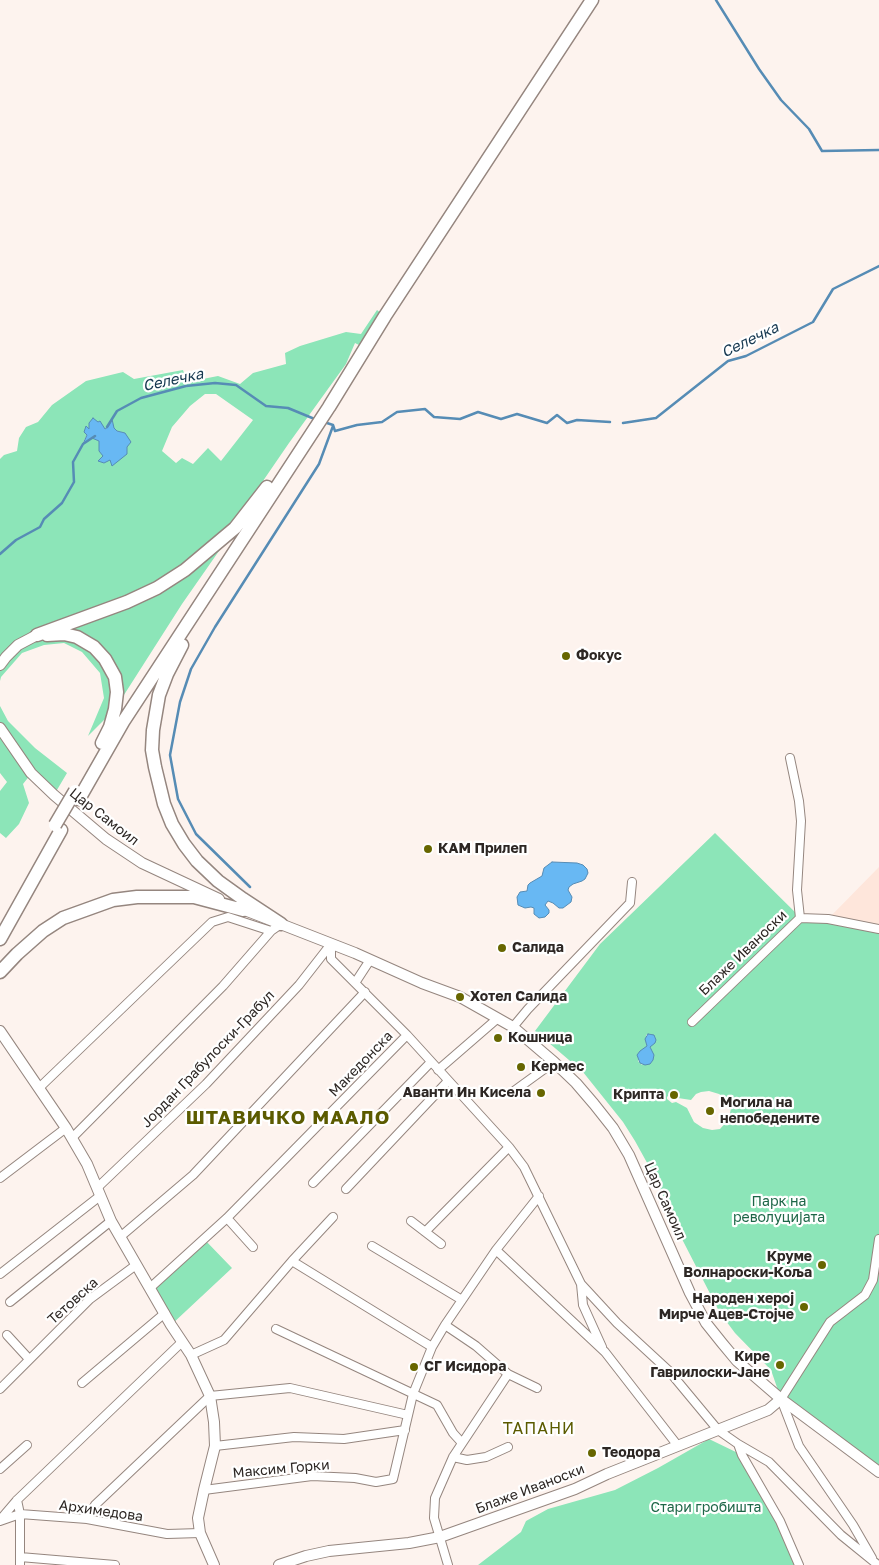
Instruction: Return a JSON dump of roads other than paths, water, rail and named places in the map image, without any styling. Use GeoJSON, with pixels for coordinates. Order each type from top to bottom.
{"type":"FeatureCollection","features":[{"type":"Feature","properties":{"kind":"main road"},"geometry":{"type":"LineString","coordinates":[[0,930],[14,899],[123,722],[326,405],[592,0]]}},
{"type":"Feature","properties":{"kind":"main road"},"geometry":{"type":"LineString","coordinates":[[37,635],[127,602],[157,588],[185,570],[235,528],[302,443]]}},
{"type":"Feature","properties":{"kind":"main road"},"geometry":{"type":"LineString","coordinates":[[276,928],[257,910],[218,881],[197,861],[184,844],[172,824],[164,804],[152,750],[153,730],[159,695],[182,644],[267,515],[302,443]]}},
{"type":"Feature","properties":{"kind":"main road"},"geometry":{"type":"LineString","coordinates":[[37,635],[64,634],[76,637],[94,647],[105,659],[115,677],[117,692],[110,727],[77,795]]}},
{"type":"Feature","properties":{"kind":"main road"},"geometry":{"type":"LineString","coordinates":[[0,939],[58,828]]}},
{"type":"Feature","properties":{"kind":"main road"},"geometry":{"type":"LineString","coordinates":[[0,972],[43,930],[63,918],[113,900],[137,897],[194,897],[242,910]]}},
{"type":"Feature","properties":{"kind":"street"},"geometry":{"type":"LineString","coordinates":[[0,665],[18,645],[37,635]]}},
{"type":"Feature","properties":{"kind":"street","name":"Цар Самоил"},"geometry":{"type":"LineString","coordinates":[[0,728],[31,773],[54,795],[106,839],[142,863],[276,928],[331,944],[460,997],[513,1028],[554,1062],[594,1104],[613,1128],[629,1155],[690,1293],[706,1323],[737,1361],[781,1399],[879,1472]]}},
{"type":"Feature","properties":{"kind":"street"},"geometry":{"type":"LineString","coordinates":[[790,758],[801,821],[796,890],[800,918]]}},
{"type":"Feature","properties":{"kind":"street"},"geometry":{"type":"LineString","coordinates":[[513,1028],[534,1002],[630,903],[632,882]]}},
{"type":"Feature","properties":{"kind":"street"},"geometry":{"type":"LineString","coordinates":[[40,1087],[212,922],[228,917],[276,928],[223,986],[72,1138]]}},
{"type":"Feature","properties":{"kind":"street","name":"Блаже Иваноски"},"geometry":{"type":"LineString","coordinates":[[692,1022],[800,918],[828,919],[879,929]]}},
{"type":"Feature","properties":{"kind":"street"},"geometry":{"type":"LineString","coordinates":[[331,944],[331,959],[407,1035],[509,1147],[524,1167],[581,1284],[617,1324],[670,1371],[718,1430],[769,1462],[841,1536],[877,1564]]}},
{"type":"Feature","properties":{"kind":"street","name":"Јордан Грабулоски-Грабул"},"geometry":{"type":"LineString","coordinates":[[99,1192],[206,1084],[299,985],[331,944]]}},
{"type":"Feature","properties":{"kind":"street"},"geometry":{"type":"LineString","coordinates":[[355,983],[370,960]]}},
{"type":"Feature","properties":{"kind":"street"},"geometry":{"type":"LineString","coordinates":[[120,1237],[193,1175],[366,992]]}},
{"type":"Feature","properties":{"kind":"street"},"geometry":{"type":"LineString","coordinates":[[438,1070],[498,1018]]}},
{"type":"Feature","properties":{"kind":"street"},"geometry":{"type":"LineString","coordinates":[[0,1031],[40,1087],[87,1164],[110,1221],[191,1355],[210,1396],[215,1446],[198,1518],[200,1533],[214,1565]]}},
{"type":"Feature","properties":{"kind":"street","name":"Македонска"},"geometry":{"type":"LineString","coordinates":[[151,1287],[227,1218],[407,1035]]}},
{"type":"Feature","properties":{"kind":"street"},"geometry":{"type":"LineString","coordinates":[[313,1182],[431,1062]]}},
{"type":"Feature","properties":{"kind":"street"},"geometry":{"type":"LineString","coordinates":[[514,1091],[554,1062]]}},
{"type":"Feature","properties":{"kind":"street"},"geometry":{"type":"LineString","coordinates":[[346,1190],[448,1081]]}},
{"type":"Feature","properties":{"kind":"street"},"geometry":{"type":"LineString","coordinates":[[0,1178],[66,1128]]}},
{"type":"Feature","properties":{"kind":"street"},"geometry":{"type":"LineString","coordinates":[[425,1232],[509,1147]]}},
{"type":"Feature","properties":{"kind":"street"},"geometry":{"type":"LineString","coordinates":[[0,1274],[99,1192]]}},
{"type":"Feature","properties":{"kind":"street","name":"Максим Горки"},"geometry":{"type":"LineString","coordinates":[[204,1490],[312,1476],[356,1478],[376,1482],[393,1479],[413,1394],[432,1347],[496,1250],[539,1196]]}},
{"type":"Feature","properties":{"kind":"street"},"geometry":{"type":"LineString","coordinates":[[191,1355],[224,1340],[292,1261],[333,1217]]}},
{"type":"Feature","properties":{"kind":"street"},"geometry":{"type":"LineString","coordinates":[[227,1218],[253,1247]]}},
{"type":"Feature","properties":{"kind":"street"},"geometry":{"type":"LineString","coordinates":[[10,1302],[110,1221]]}},
{"type":"Feature","properties":{"kind":"street"},"geometry":{"type":"LineString","coordinates":[[411,1221],[441,1244]]}},
{"type":"Feature","properties":{"kind":"street","name":"Блаже Иваноски"},"geometry":{"type":"LineString","coordinates":[[281,1564],[329,1551],[409,1543],[440,1537],[575,1489],[607,1474],[768,1410],[781,1399],[830,1322],[865,1295],[873,1280],[879,1239]]}},
{"type":"Feature","properties":{"kind":"street"},"geometry":{"type":"LineString","coordinates":[[372,1246],[462,1300]]}},
{"type":"Feature","properties":{"kind":"street"},"geometry":{"type":"LineString","coordinates":[[496,1250],[604,1352],[678,1446]]}},
{"type":"Feature","properties":{"kind":"street"},"geometry":{"type":"LineString","coordinates":[[292,1261],[432,1347]]}},
{"type":"Feature","properties":{"kind":"street","name":"Тетовска"},"geometry":{"type":"LineString","coordinates":[[0,1389],[90,1299],[136,1266]]}},
{"type":"Feature","properties":{"kind":"street"},"geometry":{"type":"LineString","coordinates":[[581,1284],[583,1305],[604,1352]]}},
{"type":"Feature","properties":{"kind":"street"},"geometry":{"type":"LineString","coordinates":[[82,1383],[165,1314]]}},
{"type":"Feature","properties":{"kind":"street"},"geometry":{"type":"LineString","coordinates":[[445,1325],[476,1346],[508,1374],[537,1388]]}},
{"type":"Feature","properties":{"kind":"street"},"geometry":{"type":"LineString","coordinates":[[276,1329],[437,1404],[462,1444]]}},
{"type":"Feature","properties":{"kind":"street"},"geometry":{"type":"LineString","coordinates":[[7,1335],[29,1359]]}},
{"type":"Feature","properties":{"kind":"street"},"geometry":{"type":"LineString","coordinates":[[0,1521],[17,1500],[182,1342]]}},
{"type":"Feature","properties":{"kind":"street"},"geometry":{"type":"LineString","coordinates":[[448,1565],[434,1518],[435,1498],[453,1457],[508,1374]]}},
{"type":"Feature","properties":{"kind":"street"},"geometry":{"type":"LineString","coordinates":[[87,1519],[95,1505],[210,1396],[290,1388],[408,1415]]}},
{"type":"Feature","properties":{"kind":"street"},"geometry":{"type":"LineString","coordinates":[[781,1399],[798,1446],[853,1525],[877,1564]]}},
{"type":"Feature","properties":{"kind":"street"},"geometry":{"type":"LineString","coordinates":[[215,1446],[294,1437],[344,1439],[405,1430]]}},
{"type":"Feature","properties":{"kind":"street"},"geometry":{"type":"LineString","coordinates":[[738,1444],[742,1455],[780,1521],[799,1565]]}},
{"type":"Feature","properties":{"kind":"street"},"geometry":{"type":"LineString","coordinates":[[0,1469],[27,1445]]}},
{"type":"Feature","properties":{"kind":"street"},"geometry":{"type":"LineString","coordinates":[[453,1457],[467,1460],[486,1457],[508,1447]]}},
{"type":"Feature","properties":{"kind":"street"},"geometry":{"type":"LineString","coordinates":[[17,1500],[20,1514],[20,1561],[115,1565]]}},
{"type":"Feature","properties":{"kind":"street","name":"Архимедова"},"geometry":{"type":"LineString","coordinates":[[0,1521],[20,1514],[87,1519],[166,1534],[200,1533]]}},
{"type":"Feature","properties":{"kind":"street","name":"Блаже Иваноски"},"geometry":{"type":"LineString","coordinates":[[281,1564],[301,1565]]}},
{"type":"Feature","properties":{"kind":"water"},"geometry":{"type":"Polygon","coordinates":[[[93,418],[98,422],[100,421],[105,429],[112,419],[114,428],[125,433],[131,442],[127,447],[127,454],[112,466],[110,460],[104,463],[98,461],[103,456],[99,451],[99,441],[92,438],[83,444],[87,435],[84,432],[86,426],[89,429],[89,423],[93,418]]]}},
{"type":"Feature","properties":{"kind":"water"},"geometry":{"type":"Polygon","coordinates":[[[552,862],[577,863],[583,865],[588,873],[585,879],[569,887],[568,890],[572,897],[571,902],[563,908],[559,908],[548,901],[545,905],[549,913],[545,917],[539,918],[534,914],[534,908],[525,908],[518,905],[517,897],[520,892],[527,891],[530,883],[542,876],[544,868],[552,862]]]}},
{"type":"Feature","properties":{"kind":"water"},"geometry":{"type":"Polygon","coordinates":[[[648,1034],[654,1035],[656,1040],[650,1047],[654,1055],[653,1060],[650,1064],[645,1065],[640,1063],[637,1055],[647,1046],[645,1039],[648,1034]]]}},
{"type":"Feature","properties":{"kind":"waterway"},"geometry":{"type":"LineString","coordinates":[[716,0],[759,69],[781,100],[809,129],[822,151],[879,150]]}},
{"type":"Feature","properties":{"kind":"waterway","name":"Селечка"},"geometry":{"type":"LineString","coordinates":[[623,423],[656,418],[728,361],[746,356],[813,322],[833,289],[879,266]]}},
{"type":"Feature","properties":{"kind":"waterway","name":"Селечка"},"geometry":{"type":"LineString","coordinates":[[107,427],[117,411],[141,398],[186,386],[215,383],[236,385],[266,406],[288,408],[317,420]]}},
{"type":"Feature","properties":{"kind":"waterway","name":"Селечка"},"geometry":{"type":"LineString","coordinates":[[324,422],[333,425],[335,431],[357,425],[382,422],[397,412],[425,409],[434,417],[460,419],[478,412],[501,419],[517,414],[547,423],[557,415],[567,423],[577,420],[610,422]]}},
{"type":"Feature","properties":{"kind":"waterway"},"geometry":{"type":"LineString","coordinates":[[250,887],[196,834],[178,799],[170,755],[180,702],[191,669],[215,627],[319,464],[333,426]]}},
{"type":"Feature","properties":{"kind":"waterway","name":"Селечка"},"geometry":{"type":"LineString","coordinates":[[0,554],[16,540],[40,527],[44,519],[62,503],[74,482],[73,462],[83,444],[95,436]]}},
{"type":"Feature","properties":{"kind":"place","name":"Фокус"},"geometry":{"type":"Point","coordinates":[566,656]}},
{"type":"Feature","properties":{"kind":"place","name":"КАМ Прилеп"},"geometry":{"type":"Point","coordinates":[428,849]}},
{"type":"Feature","properties":{"kind":"place","name":"Салида"},"geometry":{"type":"Point","coordinates":[502,948]}},
{"type":"Feature","properties":{"kind":"place","name":"Хотел Салида"},"geometry":{"type":"Point","coordinates":[460,997]}},
{"type":"Feature","properties":{"kind":"place","name":"Кошница"},"geometry":{"type":"Point","coordinates":[498,1038]}},
{"type":"Feature","properties":{"kind":"place","name":"Кермес"},"geometry":{"type":"Point","coordinates":[521,1067]}},
{"type":"Feature","properties":{"kind":"place","name":"Аванти Ин Кисела"},"geometry":{"type":"Point","coordinates":[541,1093]}},
{"type":"Feature","properties":{"kind":"place","name":"Крипта"},"geometry":{"type":"Point","coordinates":[674,1095]}},
{"type":"Feature","properties":{"kind":"place","name":"Могила на непобедените"},"geometry":{"type":"Point","coordinates":[710,1111]}},
{"type":"Feature","properties":{"kind":"place","name":"Круме Волнароски-Коља"},"geometry":{"type":"Point","coordinates":[822,1265]}},
{"type":"Feature","properties":{"kind":"place","name":"Народен херој Мирче Ацев-Стојче"},"geometry":{"type":"Point","coordinates":[804,1307]}},
{"type":"Feature","properties":{"kind":"place","name":"Кире Гаврилоски-Јане"},"geometry":{"type":"Point","coordinates":[780,1365]}},
{"type":"Feature","properties":{"kind":"place","name":"СГ Исидора"},"geometry":{"type":"Point","coordinates":[414,1367]}},
{"type":"Feature","properties":{"kind":"place","name":"Теодора"},"geometry":{"type":"Point","coordinates":[592,1453]}},
{"type":"Feature","properties":{"kind":"district","name":"ШТАВИЧКО МААЛО"},"geometry":{"type":"Point","coordinates":[288,1118]}},
{"type":"Feature","properties":{"kind":"district","name":"ТАПАНИ"},"geometry":{"type":"Point","coordinates":[539,1429]}},
{"type":"Feature","properties":{"kind":"park label","name":"Парк на револуцијата"},"geometry":{"type":"Point","coordinates":[779,1210]}},
{"type":"Feature","properties":{"kind":"park label","name":"Стари гробишта"},"geometry":{"type":"Point","coordinates":[706,1508]}}]}
